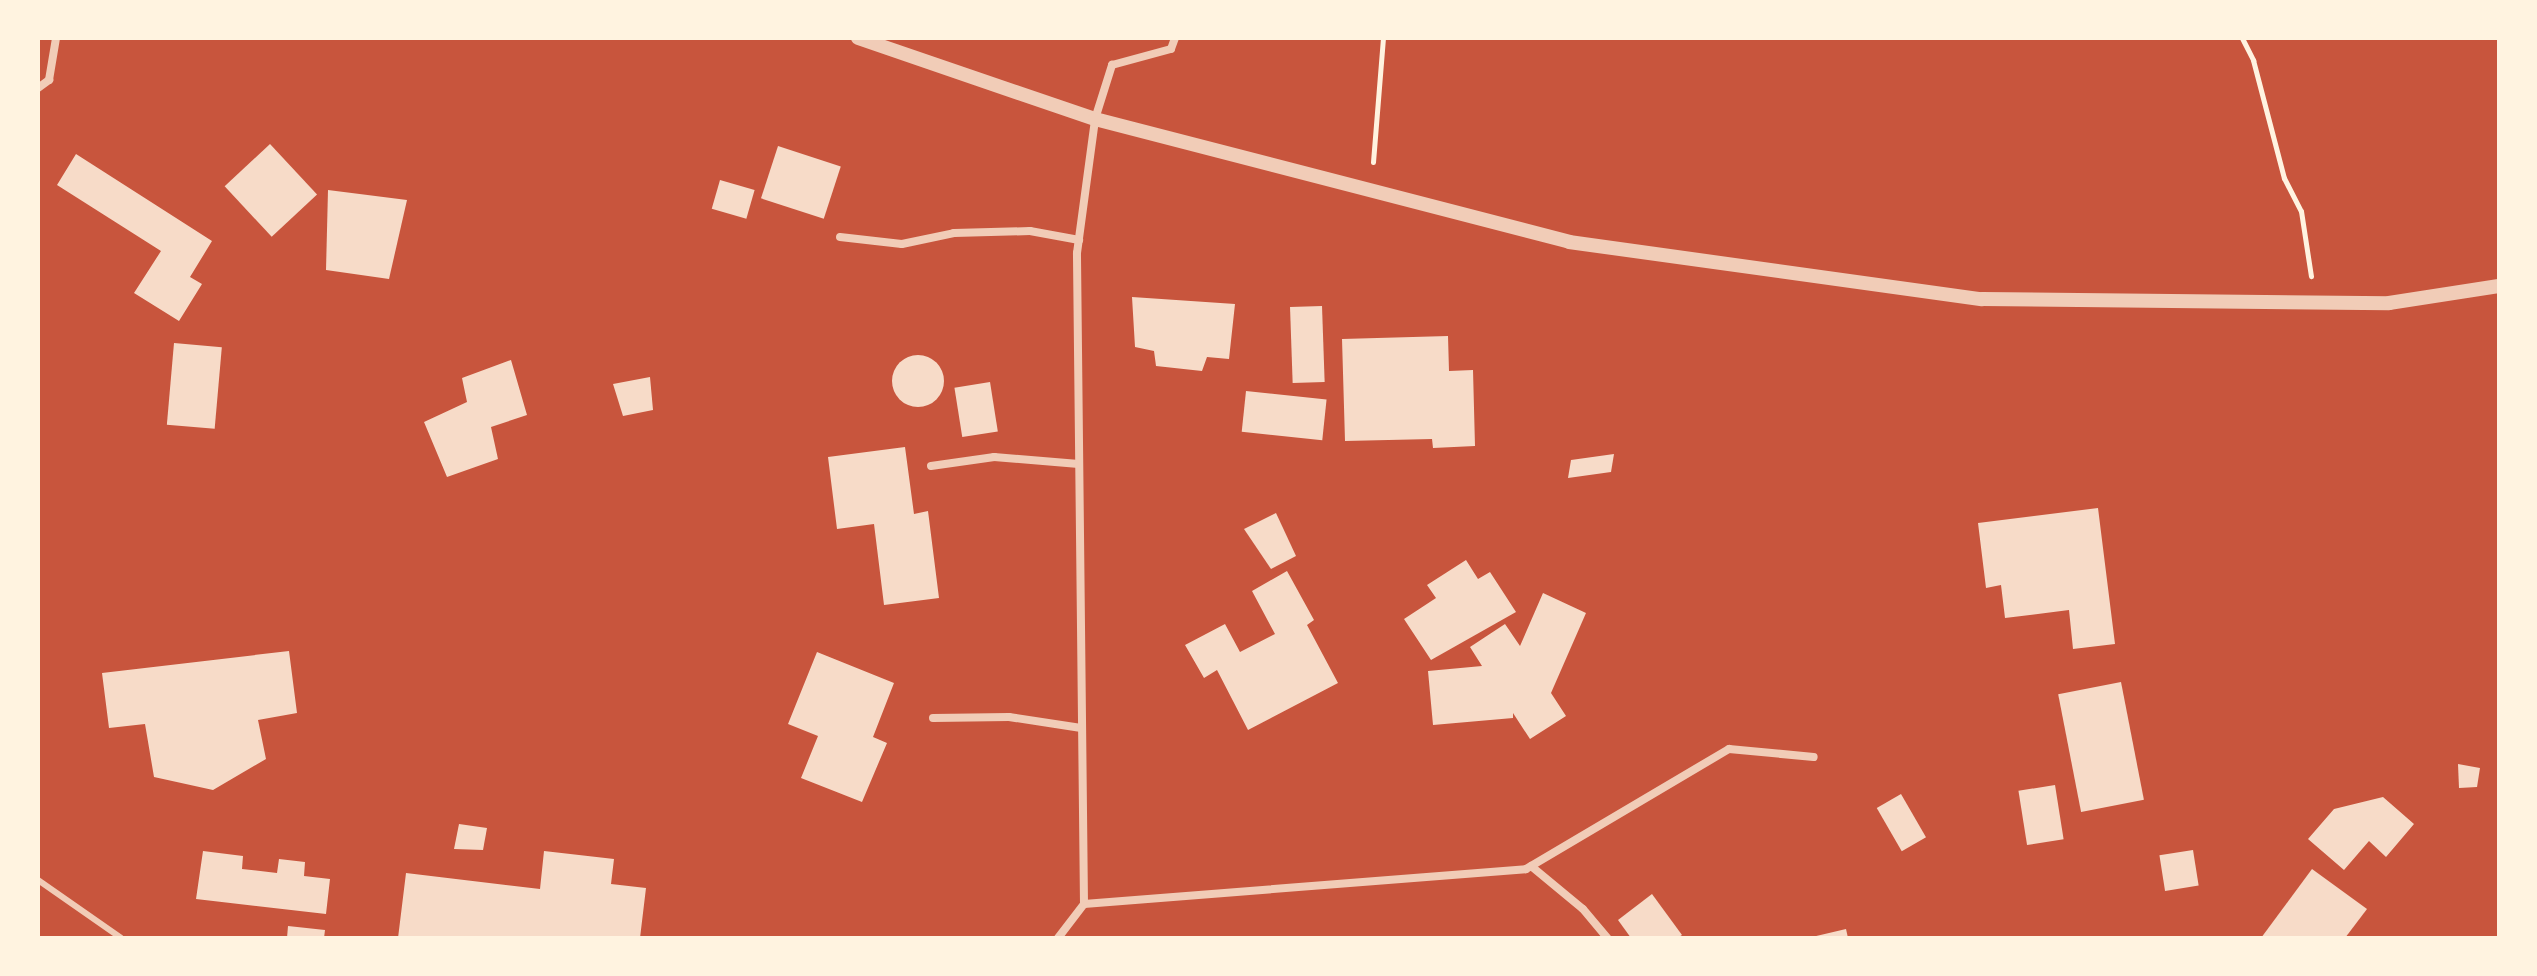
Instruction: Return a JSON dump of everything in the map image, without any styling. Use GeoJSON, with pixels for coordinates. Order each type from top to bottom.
{"type":"FeatureCollection","features":[{"type":"Feature","properties":{"kind":"street"},"geometry":{"type":"LineString","coordinates":[[38,88],[49,80],[56,38]]}},
{"type":"Feature","properties":{"kind":"street"},"geometry":{"type":"LineString","coordinates":[[858,38],[1095,119],[1569,242],[1982,299],[2389,303],[2499,286]]}},
{"type":"Feature","properties":{"kind":"street"},"geometry":{"type":"LineString","coordinates":[[1058,938],[1084,904],[1079,240],[1095,119],[1112,65],[1171,49],[1175,38]]}},
{"type":"Feature","properties":{"kind":"street"},"geometry":{"type":"LineString","coordinates":[[840,237],[902,244],[954,233],[1030,231],[1079,240]]}},
{"type":"Feature","properties":{"kind":"street"},"geometry":{"type":"LineString","coordinates":[[931,466],[994,457],[1079,464]]}},
{"type":"Feature","properties":{"kind":"street"},"geometry":{"type":"LineString","coordinates":[[933,718],[1009,717],[1081,728]]}},
{"type":"Feature","properties":{"kind":"street"},"geometry":{"type":"LineString","coordinates":[[1084,904],[1531,866],[1729,749],[1814,757]]}},
{"type":"Feature","properties":{"kind":"street"},"geometry":{"type":"LineString","coordinates":[[1531,866],[1583,909],[1607,938]]}},
{"type":"Feature","properties":{"kind":"lane"},"geometry":{"type":"LineString","coordinates":[[38,880],[121,938]]}},
{"type":"Feature","properties":{"kind":"path"},"geometry":{"type":"LineString","coordinates":[[1370,191],[1383,38]]}},
{"type":"Feature","properties":{"kind":"path"},"geometry":{"type":"LineString","coordinates":[[2242,38],[2253,60],[2284,178],[2301,211],[2311,258],[2310,301]]}},
{"type":"Feature","properties":{"kind":"building"},"geometry":{"type":"Polygon","coordinates":[[[270,144],[317,194],[272,237],[225,186],[270,144]]]}},
{"type":"Feature","properties":{"kind":"building"},"geometry":{"type":"Polygon","coordinates":[[[778,146],[841,166],[824,219],[761,198],[778,146]]]}},
{"type":"Feature","properties":{"kind":"building"},"geometry":{"type":"Polygon","coordinates":[[[76,154],[212,241],[190,277],[202,284],[179,321],[134,293],[161,251],[57,185],[76,154]]]}},
{"type":"Feature","properties":{"kind":"building"},"geometry":{"type":"Polygon","coordinates":[[[720,180],[755,190],[746,219],[712,209],[720,180]]]}},
{"type":"Feature","properties":{"kind":"building"},"geometry":{"type":"Polygon","coordinates":[[[328,190],[407,200],[389,279],[326,270],[328,190]]]}},
{"type":"Feature","properties":{"kind":"building"},"geometry":{"type":"Polygon","coordinates":[[[1132,297],[1235,304],[1229,359],[1207,357],[1202,371],[1156,366],[1154,351],[1135,347],[1132,297]]]}},
{"type":"Feature","properties":{"kind":"building"},"geometry":{"type":"Polygon","coordinates":[[[1322,306],[1325,382],[1293,383],[1290,307],[1322,306]]]}},
{"type":"Feature","properties":{"kind":"building"},"geometry":{"type":"Polygon","coordinates":[[[1448,336],[1449,371],[1473,370],[1475,446],[1433,448],[1432,439],[1345,441],[1342,339],[1448,336]]]}},
{"type":"Feature","properties":{"kind":"building"},"geometry":{"type":"Polygon","coordinates":[[[174,343],[222,347],[215,429],[167,425],[174,343]]]}},
{"type":"Feature","properties":{"kind":"building"},"geometry":{"type":"Polygon","coordinates":[[[918,355],[937,362],[944,381],[937,400],[918,407],[899,400],[892,381],[899,362],[918,355]]]}},
{"type":"Feature","properties":{"kind":"building"},"geometry":{"type":"Polygon","coordinates":[[[511,360],[527,415],[491,427],[498,459],[447,477],[424,422],[467,402],[462,378],[511,360]]]}},
{"type":"Feature","properties":{"kind":"building"},"geometry":{"type":"Polygon","coordinates":[[[650,377],[653,410],[623,416],[613,384],[650,377]]]}},
{"type":"Feature","properties":{"kind":"building"},"geometry":{"type":"Polygon","coordinates":[[[990,382],[998,431],[962,437],[954,388],[990,382]]]}},
{"type":"Feature","properties":{"kind":"building"},"geometry":{"type":"Polygon","coordinates":[[[1246,391],[1327,399],[1322,440],[1242,432],[1246,391]]]}},
{"type":"Feature","properties":{"kind":"building"},"geometry":{"type":"Polygon","coordinates":[[[905,447],[914,514],[928,511],[939,598],[884,605],[874,524],[837,529],[828,457],[905,447]]]}},
{"type":"Feature","properties":{"kind":"building"},"geometry":{"type":"Polygon","coordinates":[[[1614,454],[1611,472],[1568,478],[1571,460],[1614,454]]]}},
{"type":"Feature","properties":{"kind":"building"},"geometry":{"type":"Polygon","coordinates":[[[2098,508],[2115,644],[2073,649],[2069,610],[2005,618],[2001,585],[1986,588],[1978,523],[2098,508]]]}},
{"type":"Feature","properties":{"kind":"building"},"geometry":{"type":"Polygon","coordinates":[[[1276,513],[1296,556],[1271,569],[1244,529],[1276,513]]]}},
{"type":"Feature","properties":{"kind":"building"},"geometry":{"type":"Polygon","coordinates":[[[1466,560],[1478,579],[1490,572],[1516,612],[1431,660],[1404,619],[1436,598],[1427,585],[1466,560]]]}},
{"type":"Feature","properties":{"kind":"building"},"geometry":{"type":"Polygon","coordinates":[[[1287,571],[1314,620],[1307,625],[1338,683],[1248,730],[1217,670],[1204,678],[1185,645],[1225,624],[1240,652],[1275,634],[1252,591],[1287,571]]]}},
{"type":"Feature","properties":{"kind":"building"},"geometry":{"type":"Polygon","coordinates":[[[1543,593],[1586,613],[1551,693],[1566,716],[1530,739],[1513,713],[1513,718],[1433,725],[1428,671],[1482,666],[1470,647],[1505,624],[1520,646],[1543,593]]]}},
{"type":"Feature","properties":{"kind":"building"},"geometry":{"type":"Polygon","coordinates":[[[289,651],[297,713],[258,720],[266,759],[213,790],[154,777],[145,724],[109,728],[102,673],[289,651]]]}},
{"type":"Feature","properties":{"kind":"building"},"geometry":{"type":"Polygon","coordinates":[[[817,652],[894,683],[873,737],[887,743],[862,802],[801,778],[818,736],[788,724],[817,652]]]}},
{"type":"Feature","properties":{"kind":"building"},"geometry":{"type":"Polygon","coordinates":[[[2121,682],[2144,800],[2081,812],[2058,694],[2121,682]]]}},
{"type":"Feature","properties":{"kind":"building"},"geometry":{"type":"Polygon","coordinates":[[[2458,764],[2480,768],[2477,787],[2459,788],[2458,764]]]}},
{"type":"Feature","properties":{"kind":"building"},"geometry":{"type":"Polygon","coordinates":[[[2055,785],[2064,839],[2027,845],[2018,791],[2055,785]]]}},
{"type":"Feature","properties":{"kind":"building"},"geometry":{"type":"Polygon","coordinates":[[[1901,794],[1926,837],[1902,851],[1877,808],[1901,794]]]}},
{"type":"Feature","properties":{"kind":"building"},"geometry":{"type":"Polygon","coordinates":[[[2383,797],[2414,824],[2386,857],[2369,841],[2344,870],[2308,839],[2334,809],[2383,797]]]}},
{"type":"Feature","properties":{"kind":"building"},"geometry":{"type":"Polygon","coordinates":[[[459,824],[487,828],[483,850],[454,849],[459,824]]]}},
{"type":"Feature","properties":{"kind":"building"},"geometry":{"type":"Polygon","coordinates":[[[2193,850],[2199,886],[2165,891],[2159,855],[2193,850]]]}},
{"type":"Feature","properties":{"kind":"building"},"geometry":{"type":"Polygon","coordinates":[[[203,851],[243,856],[242,869],[277,873],[279,859],[305,862],[304,876],[330,879],[326,914],[196,899],[203,851]]]}},
{"type":"Feature","properties":{"kind":"building"},"geometry":{"type":"Polygon","coordinates":[[[544,851],[614,859],[611,884],[646,888],[640,938],[398,938],[406,873],[540,889],[544,851]]]}},
{"type":"Feature","properties":{"kind":"building"},"geometry":{"type":"Polygon","coordinates":[[[2312,869],[2367,909],[2345,938],[2261,938],[2312,869]]]}},
{"type":"Feature","properties":{"kind":"building"},"geometry":{"type":"Polygon","coordinates":[[[1652,894],[1682,935],[1677,938],[1631,938],[1618,920],[1652,894]]]}},
{"type":"Feature","properties":{"kind":"building"},"geometry":{"type":"Polygon","coordinates":[[[288,926],[325,930],[324,938],[287,938],[288,926]]]}},
{"type":"Feature","properties":{"kind":"building"},"geometry":{"type":"Polygon","coordinates":[[[1846,929],[1848,938],[1812,938],[1812,937],[1846,929]]]}}]}
